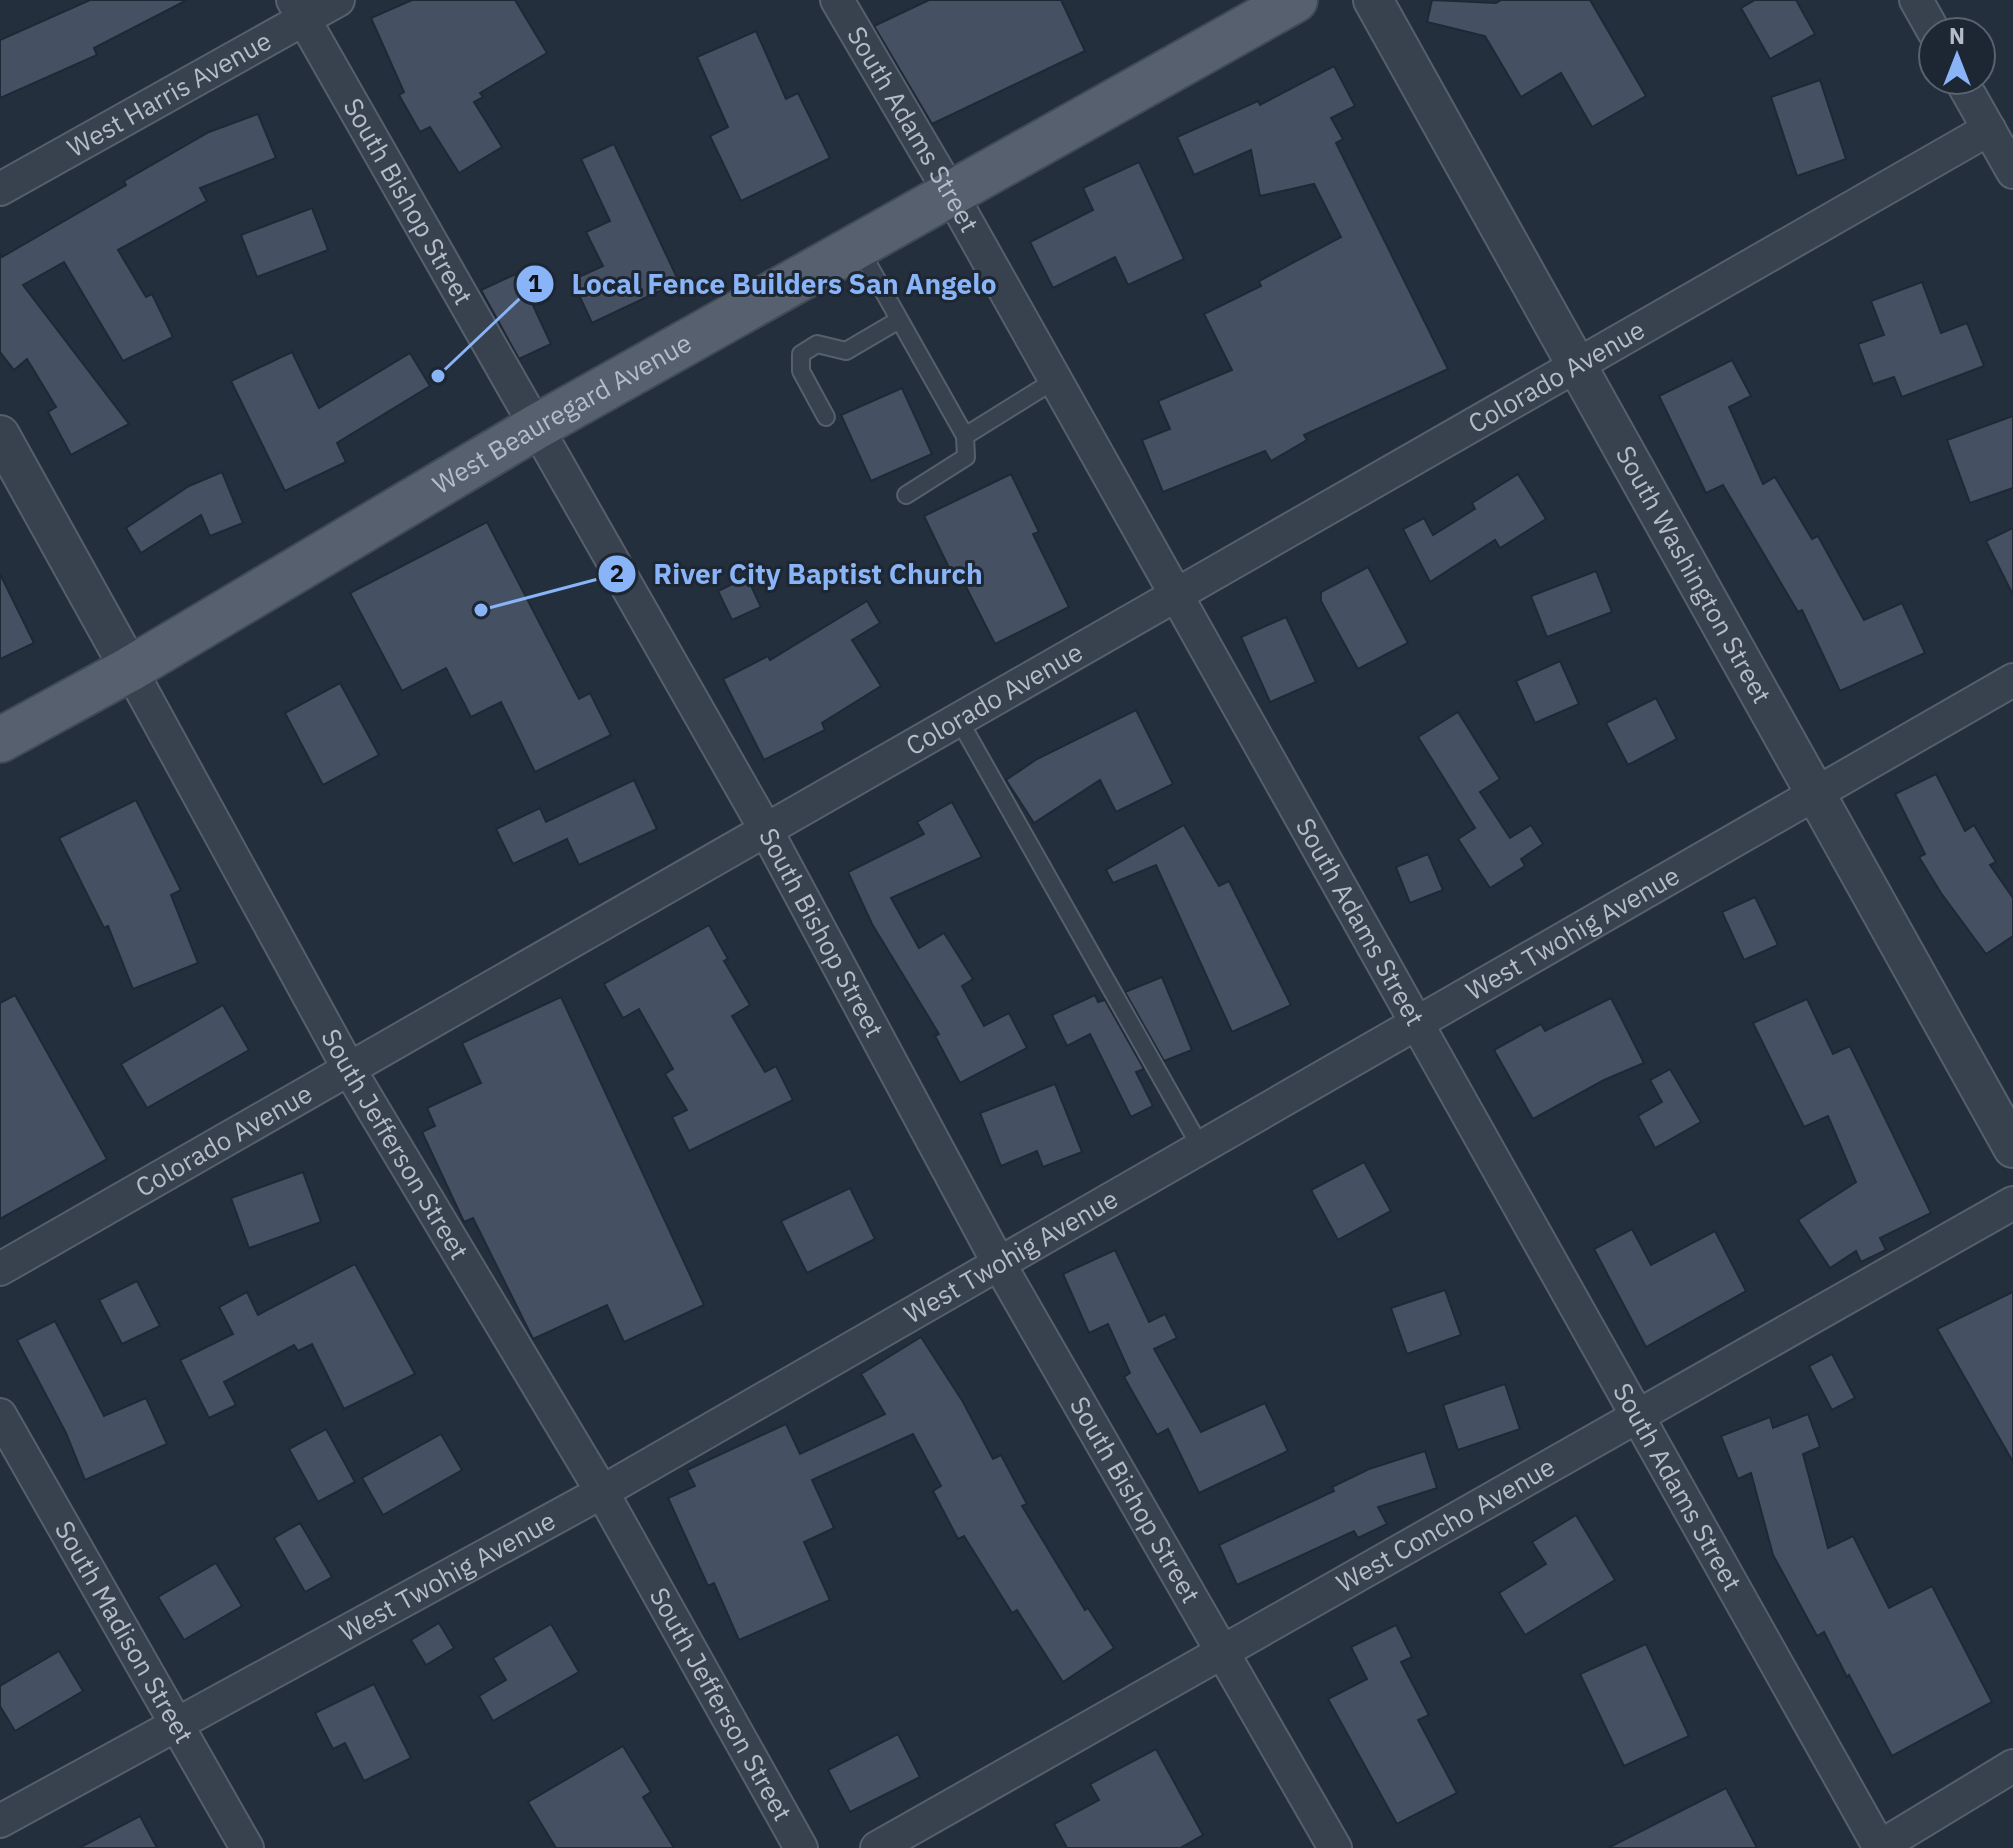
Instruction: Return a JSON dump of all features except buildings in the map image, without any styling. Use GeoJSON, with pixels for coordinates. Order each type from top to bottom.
{"type":"FeatureCollection","features":[{"type":"Feature","properties":{"kind":"main road","name":"West Beauregard Avenue"},"geometry":{"type":"LineString","coordinates":[[0,740],[130,669],[536,427],[1295,0]]}},
{"type":"Feature","properties":{"kind":"street","name":"West Harris Avenue"},"geometry":{"type":"LineString","coordinates":[[0,189],[298,10],[338,0]]}},
{"type":"Feature","properties":{"kind":"street","name":"South Adams Street"},"geometry":{"type":"LineString","coordinates":[[837,0],[951,194],[1175,596],[1418,1021],[1879,1848]]}},
{"type":"Feature","properties":{"kind":"street","name":"South Washington Street"},"geometry":{"type":"LineString","coordinates":[[1373,0],[2013,1148]]}},
{"type":"Feature","properties":{"kind":"street","name":"South Bishop Street"},"geometry":{"type":"LineString","coordinates":[[298,10],[766,830],[998,1262],[1335,1848]]}},
{"type":"Feature","properties":{"kind":"street"},"geometry":{"type":"LineString","coordinates":[[1970,96],[2013,172]]}},
{"type":"Feature","properties":{"kind":"street","name":"Colorado Avenue"},"geometry":{"type":"LineString","coordinates":[[0,1269],[1989,129]]}},
{"type":"Feature","properties":{"kind":"street","name":"South Jefferson Street"},"geometry":{"type":"LineString","coordinates":[[0,435],[349,1069],[602,1492],[801,1848]]}},
{"type":"Feature","properties":{"kind":"street","name":"West Twohig Avenue"},"geometry":{"type":"LineString","coordinates":[[0,1821],[602,1492],[2013,680]]}},
{"type":"Feature","properties":{"kind":"street","name":"West Concho Avenue"},"geometry":{"type":"LineString","coordinates":[[877,1848],[2013,1203]]}},
{"type":"Feature","properties":{"kind":"street","name":"South Madison Street"},"geometry":{"type":"LineString","coordinates":[[0,1415],[247,1848]]}},
{"type":"Feature","properties":{"kind":"street"},"geometry":{"type":"LineString","coordinates":[[1879,1848],[2013,1766]]}},
{"type":"Feature","properties":{"kind":"lane"},"geometry":{"type":"LineString","coordinates":[[858,247],[965,436],[966,457],[906,495]]}},
{"type":"Feature","properties":{"kind":"lane"},"geometry":{"type":"LineString","coordinates":[[826,417],[801,371],[801,354],[817,344],[846,351],[899,320]]}},
{"type":"Feature","properties":{"kind":"lane"},"geometry":{"type":"LineString","coordinates":[[965,436],[1055,380]]}},
{"type":"Feature","properties":{"kind":"lane"},"geometry":{"type":"LineString","coordinates":[[959,720],[1200,1146]]}},
{"type":"Feature","properties":{"kind":"place","name":"Local Fence Builders San Angelo"},"geometry":{"type":"Point","coordinates":[438,376]}},
{"type":"Feature","properties":{"kind":"place","name":"River City Baptist Church"},"geometry":{"type":"Point","coordinates":[481,610]}}]}
